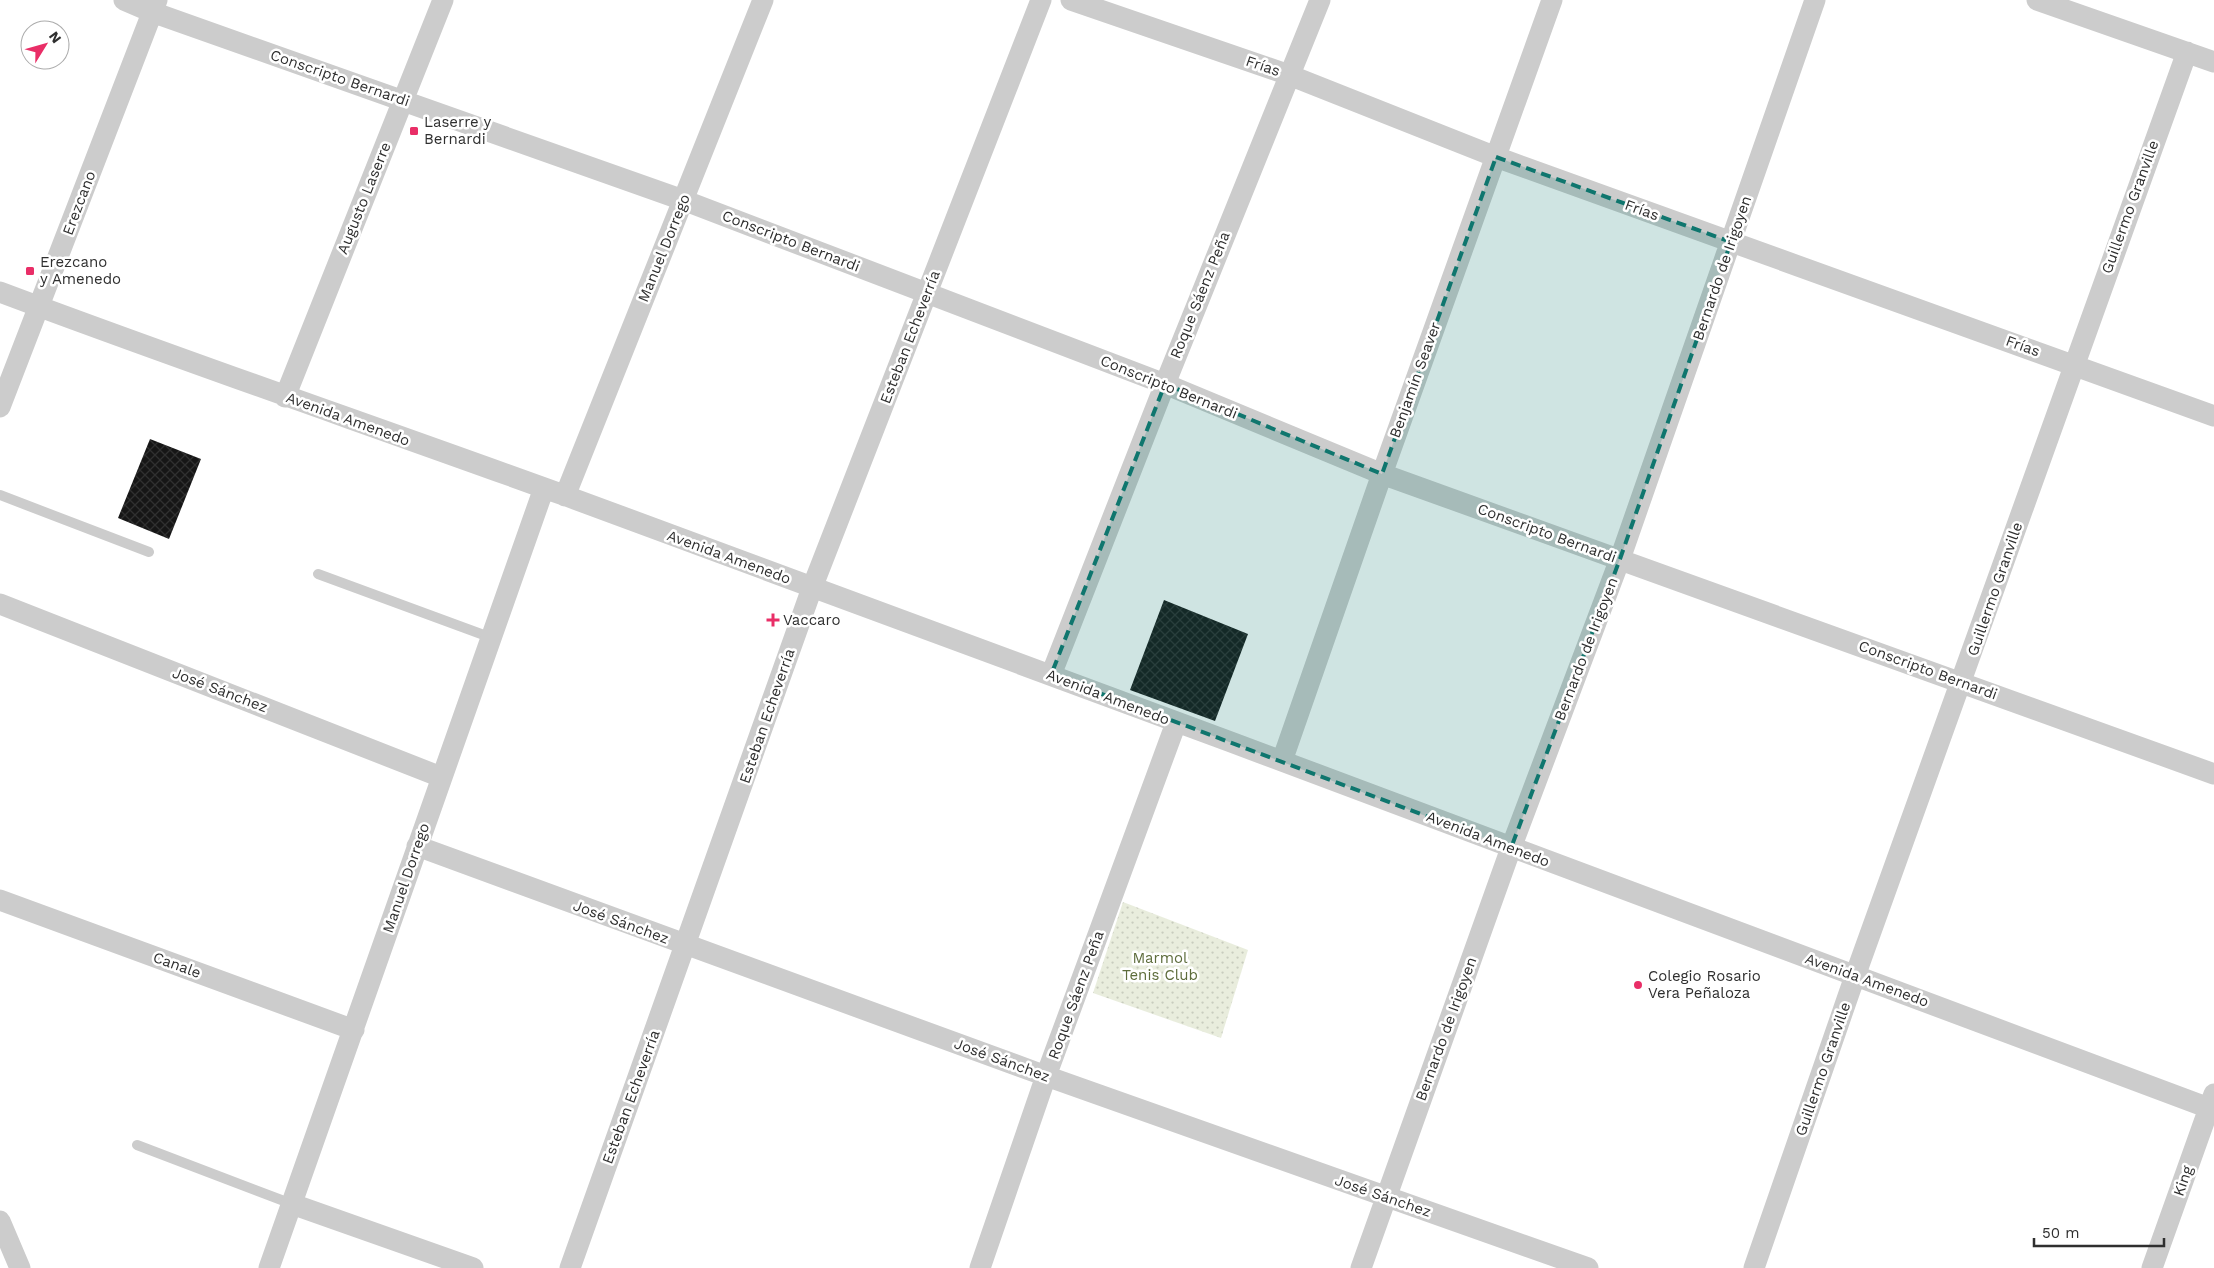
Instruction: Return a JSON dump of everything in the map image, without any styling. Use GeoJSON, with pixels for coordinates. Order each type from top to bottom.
{"type":"FeatureCollection","features":[{"type":"Feature","properties":{"kind":"street","name":"Conscripto Bernardi"},"geometry":{"type":"LineString","coordinates":[[124,0],[155,6],[403,101],[683,200],[1164,384],[1382,474],[2214,774]]}},
{"type":"Feature","properties":{"kind":"street","name":"Augusto Laserre"},"geometry":{"type":"LineString","coordinates":[[286,397],[444,0]]}},
{"type":"Feature","properties":{"kind":"street","name":"Manuel Dorrego"},"geometry":{"type":"LineString","coordinates":[[565,496],[763,0]]}},
{"type":"Feature","properties":{"kind":"street","name":"Esteban Echeverría"},"geometry":{"type":"LineString","coordinates":[[570,1268],[812,588],[1041,0]]}},
{"type":"Feature","properties":{"kind":"street","name":"Frías"},"geometry":{"type":"LineString","coordinates":[[1071,0],[1289,75],[1496,157],[2214,416]]}},
{"type":"Feature","properties":{"kind":"street","name":"Roque Sáenz Peña"},"geometry":{"type":"LineString","coordinates":[[1051,675],[1164,384],[1320,0]]}},
{"type":"Feature","properties":{"kind":"street","name":"Benjamín Seaver"},"geometry":{"type":"LineString","coordinates":[[1282,761],[1382,474],[1552,0]]}},
{"type":"Feature","properties":{"kind":"street","name":"Bernardo de Irigoyen"},"geometry":{"type":"LineString","coordinates":[[1361,1268],[1511,848],[1620,560],[1814,0]]}},
{"type":"Feature","properties":{"kind":"street"},"geometry":{"type":"LineString","coordinates":[[2037,0],[2091,9],[2187,52],[2214,62]]}},
{"type":"Feature","properties":{"kind":"street","name":"Erezcano"},"geometry":{"type":"LineString","coordinates":[[0,407],[155,6]]}},
{"type":"Feature","properties":{"kind":"street","name":"Guillermo Granville"},"geometry":{"type":"LineString","coordinates":[[1754,1268],[1855,976],[2187,52]]}},
{"type":"Feature","properties":{"kind":"street","name":"Avenida Amenedo"},"geometry":{"type":"LineString","coordinates":[[0,292],[286,397],[544,488],[1051,675],[1855,976],[2212,1104]]}},
{"type":"Feature","properties":{"kind":"street","name":"Manuel Dorrego"},"geometry":{"type":"LineString","coordinates":[[269,1268],[544,488]]}},
{"type":"Feature","properties":{"kind":"street","name":"José Sánchez"},"geometry":{"type":"LineString","coordinates":[[0,604],[441,776]]}},
{"type":"Feature","properties":{"kind":"street","name":"Roque Sáenz Peña"},"geometry":{"type":"LineString","coordinates":[[980,1268],[1046,1076],[1176,723]]}},
{"type":"Feature","properties":{"kind":"street","name":"José Sánchez"},"geometry":{"type":"LineString","coordinates":[[417,846],[686,946],[1046,1076],[1588,1268]]}},
{"type":"Feature","properties":{"kind":"street","name":"Canale"},"geometry":{"type":"LineString","coordinates":[[0,900],[354,1030]]}},
{"type":"Feature","properties":{"kind":"street","name":"King"},"geometry":{"type":"LineString","coordinates":[[2152,1268],[2212,1104]]}},
{"type":"Feature","properties":{"kind":"street"},"geometry":{"type":"LineString","coordinates":[[292,1204],[473,1268]]}},
{"type":"Feature","properties":{"kind":"street"},"geometry":{"type":"LineString","coordinates":[[0,1221],[20,1268]]}},
{"type":"Feature","properties":{"kind":"lane"},"geometry":{"type":"LineString","coordinates":[[0,495],[149,552]]}},
{"type":"Feature","properties":{"kind":"lane"},"geometry":{"type":"LineString","coordinates":[[318,574],[492,638]]}},
{"type":"Feature","properties":{"kind":"lane"},"geometry":{"type":"LineString","coordinates":[[137,1145],[292,1204]]}},
{"type":"Feature","properties":{"kind":"highlighted area"},"geometry":{"type":"Polygon","coordinates":[[[1496,157],[1731,242],[1620,559],[1511,848],[1051,675],[1165,384],[1382,474],[1496,157]]]}},
{"type":"Feature","properties":{"kind":"green space","name":"Marmol Tenis Club"},"geometry":{"type":"Polygon","coordinates":[[[1123,902],[1248,950],[1221,1038],[1093,993],[1123,902]]]}},
{"type":"Feature","properties":{"kind":"building"},"geometry":{"type":"Polygon","coordinates":[[[150,439],[201,459],[169,539],[118,518],[150,439]]]}},
{"type":"Feature","properties":{"kind":"building"},"geometry":{"type":"Polygon","coordinates":[[[1164,600],[1248,634],[1215,721],[1130,690],[1164,600]]]}},
{"type":"Feature","properties":{"kind":"place","name":"Laserre y Bernardi"},"geometry":{"type":"Point","coordinates":[414,131]}},
{"type":"Feature","properties":{"kind":"place","name":"Erezcano y Amenedo"},"geometry":{"type":"Point","coordinates":[30,271]}},
{"type":"Feature","properties":{"kind":"place","name":"Vaccaro"},"geometry":{"type":"Point","coordinates":[773,620]}},
{"type":"Feature","properties":{"kind":"place","name":"Colegio Rosario Vera Peñaloza"},"geometry":{"type":"Point","coordinates":[1638,985]}}]}
